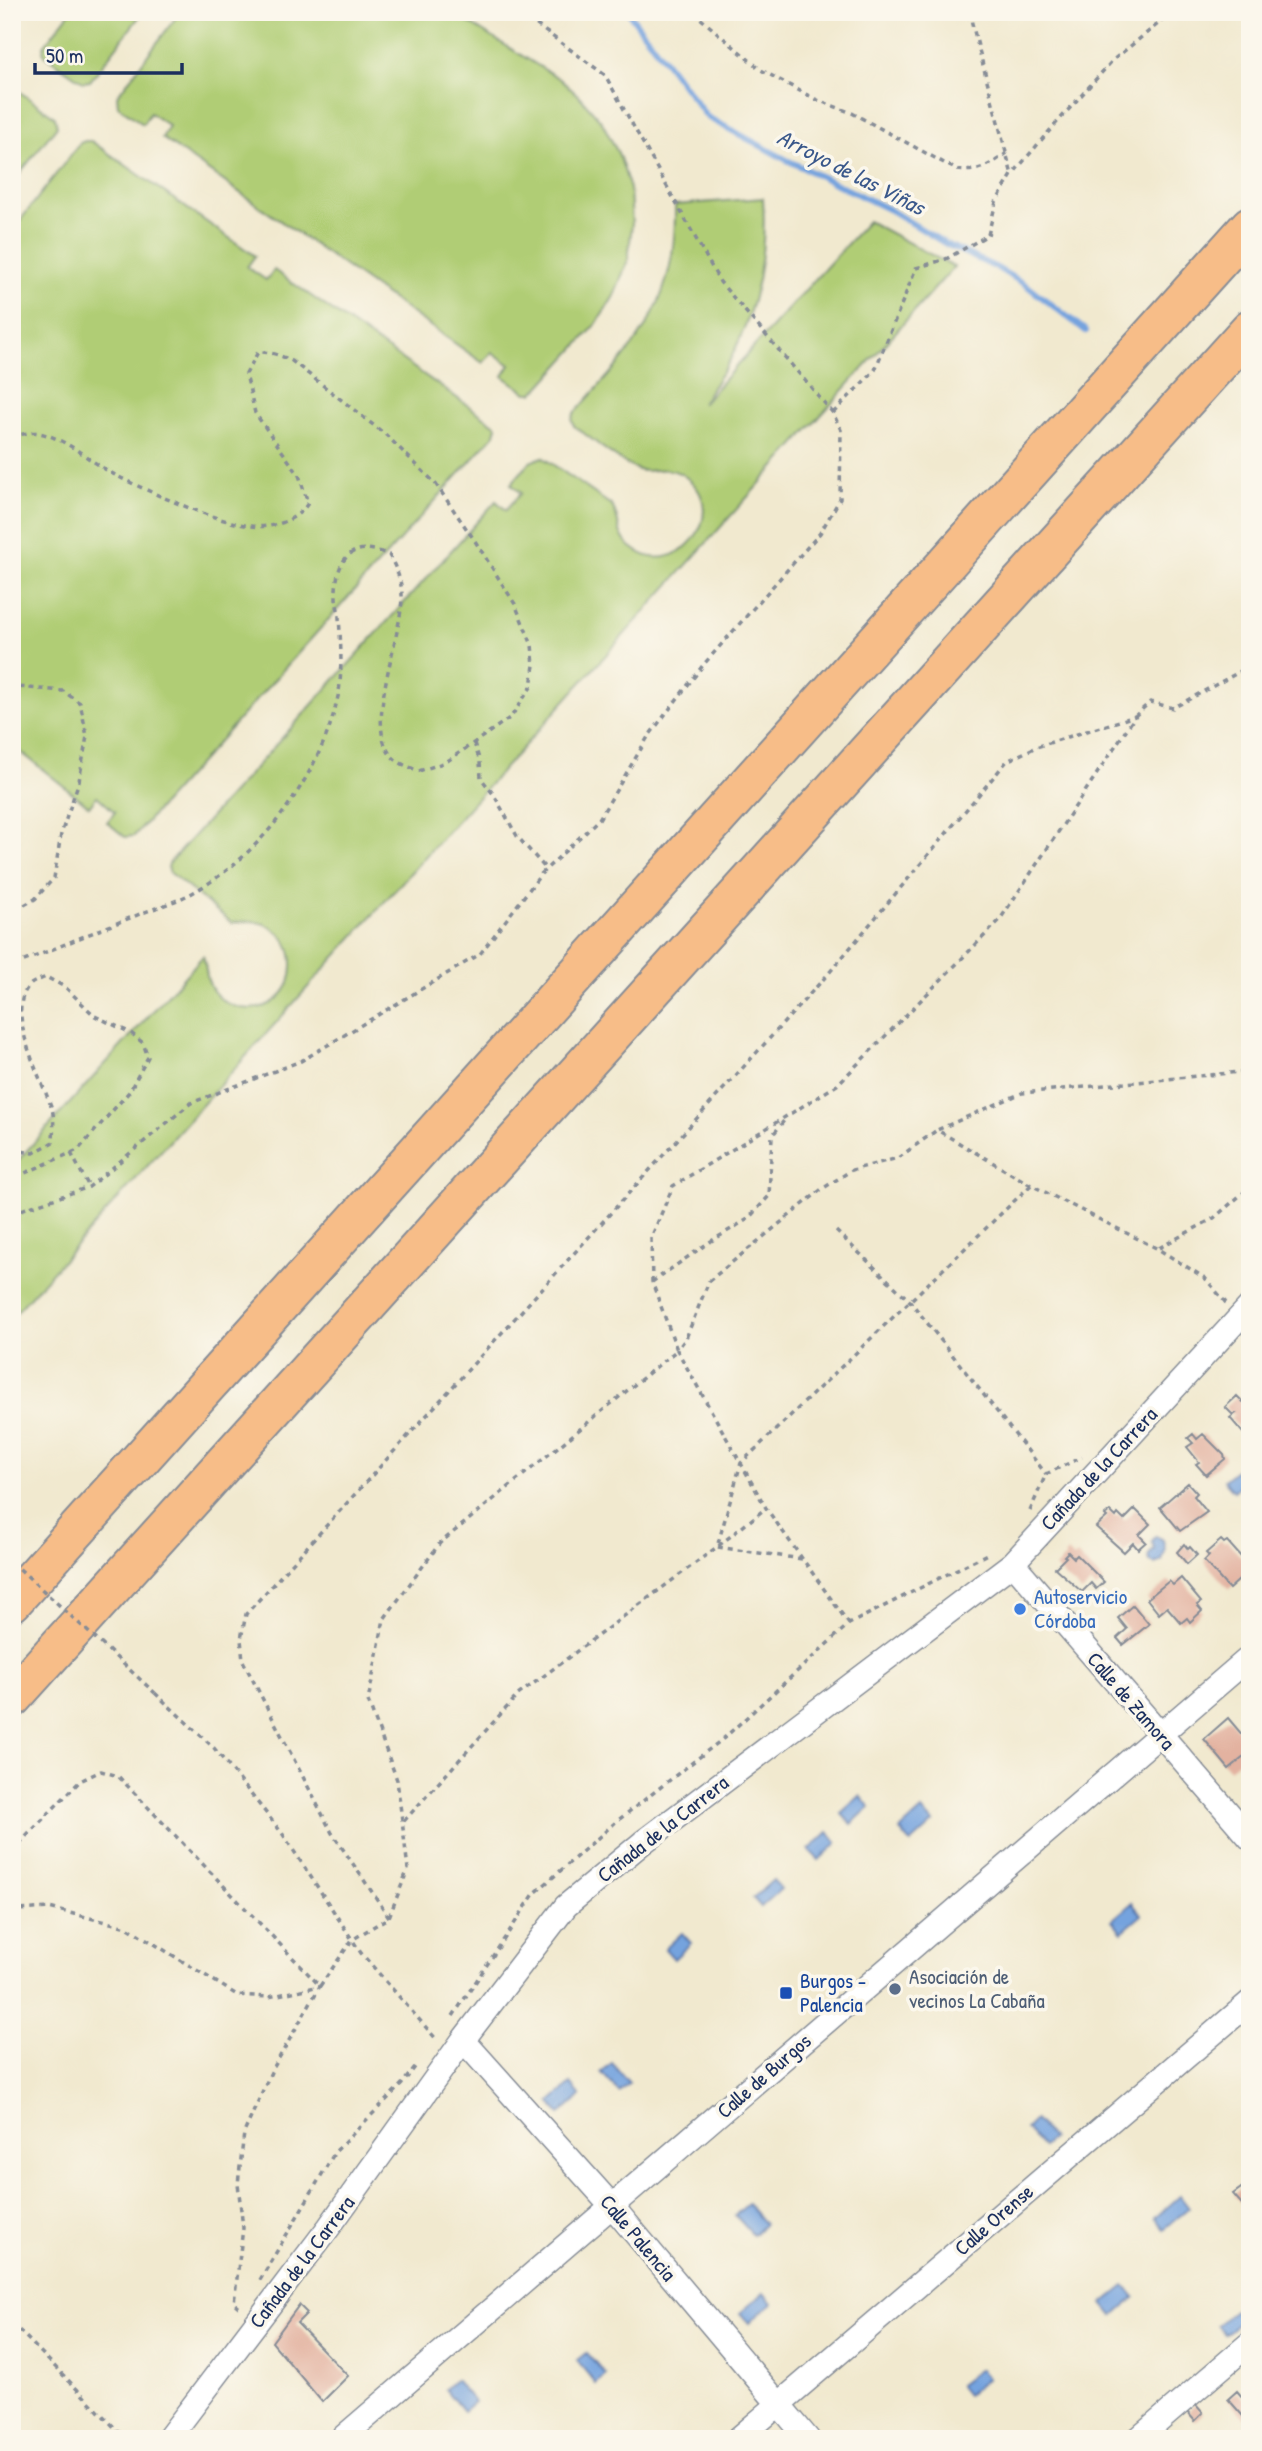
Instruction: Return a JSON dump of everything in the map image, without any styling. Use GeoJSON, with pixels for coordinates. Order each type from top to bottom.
{"type":"FeatureCollection","features":[{"type":"Feature","properties":{"kind":"highway"},"geometry":{"type":"LineString","coordinates":[[12,1602],[1250,226]]}},
{"type":"Feature","properties":{"kind":"highway"},"geometry":{"type":"LineString","coordinates":[[12,1698],[1250,329]]}},
{"type":"Feature","properties":{"kind":"street","name":"Cañada de la Carrera"},"geometry":{"type":"LineString","coordinates":[[168,2439],[329,2227],[463,2040],[566,1906],[642,1843],[1013,1563],[1241,1308]]}},
{"type":"Feature","properties":{"kind":"street","name":"Calle de Zamora"},"geometry":{"type":"LineString","coordinates":[[1013,1563],[1250,1839]]}},
{"type":"Feature","properties":{"kind":"street","name":"Calle de Burgos"},"geometry":{"type":"LineString","coordinates":[[341,2439],[1250,1657]]}},
{"type":"Feature","properties":{"kind":"street","name":"Calle Orense"},"geometry":{"type":"LineString","coordinates":[[738,2439],[1250,2001]]}},
{"type":"Feature","properties":{"kind":"street","name":"Calle Palencia"},"geometry":{"type":"LineString","coordinates":[[463,2040],[612,2206],[808,2439]]}},
{"type":"Feature","properties":{"kind":"street"},"geometry":{"type":"LineString","coordinates":[[1138,2439],[1250,2343]]}},
{"type":"Feature","properties":{"kind":"path"},"geometry":{"type":"LineString","coordinates":[[12,1213],[89,1187],[191,1103],[302,1061],[480,954],[546,869],[599,819],[648,737],[704,663],[820,533],[840,499],[841,430],[833,413],[720,282],[605,75],[519,12]]}},
{"type":"Feature","properties":{"kind":"path"},"geometry":{"type":"LineString","coordinates":[[693,12],[761,70],[815,99],[852,113],[957,170],[972,172],[993,164],[1007,153]]}},
{"type":"Feature","properties":{"kind":"path"},"geometry":{"type":"LineString","coordinates":[[969,12],[1012,175]]}},
{"type":"Feature","properties":{"kind":"path"},"geometry":{"type":"LineString","coordinates":[[833,413],[875,370],[916,268],[946,259],[988,235],[996,202],[1012,175],[1113,60],[1173,12]]}},
{"type":"Feature","properties":{"kind":"path"},"geometry":{"type":"LineString","coordinates":[[12,436],[36,432],[53,438],[117,476],[214,516],[252,527],[283,522],[302,513],[308,503],[299,475],[255,413],[246,374],[258,352],[273,352],[292,361],[386,435],[435,483],[515,604],[532,645],[534,665],[531,687],[511,716],[474,743],[446,762],[419,771],[398,763],[387,750],[382,730],[382,706],[402,596],[398,573],[389,555],[366,547],[355,550],[344,559],[337,581],[339,692],[328,733],[311,772],[282,817],[234,863],[193,892],[12,966]]}},
{"type":"Feature","properties":{"kind":"path"},"geometry":{"type":"LineString","coordinates":[[849,1624],[766,1508],[677,1350],[652,1282],[651,1238],[673,1186],[837,1085],[999,921],[1136,715],[1150,702],[1172,708],[1250,666]]}},
{"type":"Feature","properties":{"kind":"path"},"geometry":{"type":"LineString","coordinates":[[12,693],[18,687],[63,691],[80,703],[87,736],[79,781],[61,834],[54,878],[35,899],[12,912]]}},
{"type":"Feature","properties":{"kind":"path"},"geometry":{"type":"LineString","coordinates":[[389,1917],[332,1833],[243,1661],[241,1639],[246,1614],[829,973],[1007,761],[1036,747],[1136,715]]}},
{"type":"Feature","properties":{"kind":"path"},"geometry":{"type":"LineString","coordinates":[[474,743],[480,762],[481,778],[517,836],[546,869]]}},
{"type":"Feature","properties":{"kind":"path"},"geometry":{"type":"LineString","coordinates":[[12,1150],[34,1153],[53,1142],[53,1112],[29,1053],[20,1016],[24,995],[31,984],[46,977],[65,987],[95,1016],[131,1033],[143,1043],[148,1057],[129,1092],[78,1150],[25,1173],[12,1172]]}},
{"type":"Feature","properties":{"kind":"path"},"geometry":{"type":"LineString","coordinates":[[242,2310],[234,2303],[243,2228],[238,2184],[244,2133],[271,2072],[320,1986],[352,1940],[389,1917],[408,1869],[397,1780],[369,1701],[384,1619],[440,1543],[677,1350],[686,1338],[709,1281],[822,1189],[852,1170],[898,1158],[937,1130],[1022,1093],[1250,1071]]}},
{"type":"Feature","properties":{"kind":"path"},"geometry":{"type":"LineString","coordinates":[[652,1282],[748,1219],[769,1196],[772,1136],[789,1114]]}},
{"type":"Feature","properties":{"kind":"path"},"geometry":{"type":"LineString","coordinates":[[937,1130],[1031,1185],[1157,1249],[1205,1278],[1241,1308]]}},
{"type":"Feature","properties":{"kind":"path"},"geometry":{"type":"LineString","coordinates":[[71,1153],[89,1187]]}},
{"type":"Feature","properties":{"kind":"path"},"geometry":{"type":"LineString","coordinates":[[717,1547],[741,1463],[1031,1185]]}},
{"type":"Feature","properties":{"kind":"path"},"geometry":{"type":"LineString","coordinates":[[1157,1249],[1214,1217],[1250,1187]]}},
{"type":"Feature","properties":{"kind":"path"},"geometry":{"type":"LineString","coordinates":[[836,1231],[910,1301],[1045,1474]]}},
{"type":"Feature","properties":{"kind":"path"},"geometry":{"type":"LineString","coordinates":[[404,1822],[518,1695],[766,1508]]}},
{"type":"Feature","properties":{"kind":"path"},"geometry":{"type":"LineString","coordinates":[[717,1547],[803,1559]]}},
{"type":"Feature","properties":{"kind":"path"},"geometry":{"type":"LineString","coordinates":[[12,1562],[214,1748],[282,1833],[361,1953],[436,2040],[463,2040]]}},
{"type":"Feature","properties":{"kind":"path"},"geometry":{"type":"LineString","coordinates":[[12,1851],[80,1781],[101,1771],[118,1776],[320,1986]]}},
{"type":"Feature","properties":{"kind":"path"},"geometry":{"type":"LineString","coordinates":[[12,1913],[18,1910],[49,1908],[127,1927],[237,1995],[268,1997],[320,1986]]}},
{"type":"Feature","properties":{"kind":"path"},"geometry":{"type":"LineString","coordinates":[[12,2323],[126,2439]]}},
{"type":"Feature","properties":{"kind":"green space"},"geometry":{"type":"Polygon","coordinates":[[[70,12],[143,12],[90,81],[83,82],[46,56],[43,51],[70,12]]]}},
{"type":"Feature","properties":{"kind":"green space"},"geometry":{"type":"Polygon","coordinates":[[[180,12],[451,12],[560,79],[602,122],[619,155],[630,189],[632,224],[628,260],[614,296],[595,326],[540,387],[533,393],[527,393],[503,376],[510,365],[492,352],[483,363],[162,138],[169,126],[150,113],[143,124],[118,106],[117,96],[180,12]]]}},
{"type":"Feature","properties":{"kind":"green space"},"geometry":{"type":"Polygon","coordinates":[[[12,90],[17,90],[55,117],[57,126],[12,183],[12,90]]]}},
{"type":"Feature","properties":{"kind":"green space"},"geometry":{"type":"Polygon","coordinates":[[[91,141],[255,256],[247,267],[266,280],[274,270],[497,426],[495,434],[134,836],[125,837],[107,822],[115,812],[97,796],[89,806],[12,745],[12,231],[80,143],[91,141]]]}},
{"type":"Feature","properties":{"kind":"green space"},"geometry":{"type":"Polygon","coordinates":[[[763,198],[761,260],[753,300],[731,358],[702,404],[868,221],[954,267],[12,1317],[12,1167],[203,956],[214,992],[237,1007],[264,1007],[280,997],[289,981],[292,963],[288,946],[276,931],[258,922],[232,923],[170,873],[170,862],[496,501],[506,510],[521,493],[511,484],[530,462],[542,457],[611,505],[626,542],[648,556],[665,557],[680,551],[693,540],[701,525],[704,509],[700,493],[687,478],[672,470],[641,471],[628,465],[574,426],[572,420],[574,414],[634,344],[661,297],[674,240],[675,205],[763,198]]]}},
{"type":"Feature","properties":{"kind":"water"},"geometry":{"type":"Polygon","coordinates":[[[1242,1465],[1250,1476],[1234,1491],[1224,1480],[1242,1465]]]}},
{"type":"Feature","properties":{"kind":"water"},"geometry":{"type":"Polygon","coordinates":[[[1156,1536],[1163,1540],[1165,1551],[1162,1561],[1155,1564],[1150,1562],[1148,1556],[1154,1549],[1152,1541],[1156,1536]]]}},
{"type":"Feature","properties":{"kind":"water"},"geometry":{"type":"Polygon","coordinates":[[[860,1796],[870,1807],[851,1824],[841,1813],[860,1796]]]}},
{"type":"Feature","properties":{"kind":"water"},"geometry":{"type":"Polygon","coordinates":[[[922,1810],[933,1823],[911,1843],[900,1830],[922,1810]]]}},
{"type":"Feature","properties":{"kind":"water"},"geometry":{"type":"Polygon","coordinates":[[[828,1832],[837,1843],[819,1860],[809,1850],[828,1832]]]}},
{"type":"Feature","properties":{"kind":"water"},"geometry":{"type":"Polygon","coordinates":[[[773,1880],[781,1889],[761,1907],[753,1898],[773,1880]]]}},
{"type":"Feature","properties":{"kind":"water"},"geometry":{"type":"Polygon","coordinates":[[[1132,1903],[1142,1915],[1122,1932],[1112,1920],[1132,1903]]]}},
{"type":"Feature","properties":{"kind":"water"},"geometry":{"type":"Polygon","coordinates":[[[682,1933],[691,1943],[674,1959],[665,1949],[682,1933]]]}},
{"type":"Feature","properties":{"kind":"water"},"geometry":{"type":"Polygon","coordinates":[[[612,2063],[629,2083],[619,2092],[601,2072],[612,2063]]]}},
{"type":"Feature","properties":{"kind":"water"},"geometry":{"type":"Polygon","coordinates":[[[571,2084],[581,2096],[560,2114],[550,2102],[571,2084]]]}},
{"type":"Feature","properties":{"kind":"water"},"geometry":{"type":"Polygon","coordinates":[[[1035,2120],[1052,2139],[1043,2147],[1026,2129],[1035,2120]]]}},
{"type":"Feature","properties":{"kind":"water"},"geometry":{"type":"Polygon","coordinates":[[[1180,2196],[1189,2208],[1164,2229],[1155,2218],[1180,2196]]]}},
{"type":"Feature","properties":{"kind":"water"},"geometry":{"type":"Polygon","coordinates":[[[748,2204],[765,2224],[753,2235],[735,2215],[748,2204]]]}},
{"type":"Feature","properties":{"kind":"water"},"geometry":{"type":"Polygon","coordinates":[[[1125,2286],[1135,2297],[1113,2316],[1103,2304],[1125,2286]]]}},
{"type":"Feature","properties":{"kind":"water"},"geometry":{"type":"Polygon","coordinates":[[[764,2293],[772,2303],[749,2323],[740,2313],[764,2293]]]}},
{"type":"Feature","properties":{"kind":"water"},"geometry":{"type":"Polygon","coordinates":[[[1238,2307],[1246,2317],[1225,2334],[1217,2325],[1238,2307]]]}},
{"type":"Feature","properties":{"kind":"water"},"geometry":{"type":"Polygon","coordinates":[[[587,2353],[606,2375],[596,2384],[577,2361],[587,2353]]]}},
{"type":"Feature","properties":{"kind":"water"},"geometry":{"type":"Polygon","coordinates":[[[980,2369],[987,2378],[967,2395],[959,2385],[980,2369]]]}},
{"type":"Feature","properties":{"kind":"water"},"geometry":{"type":"Polygon","coordinates":[[[455,2380],[474,2402],[463,2411],[445,2389],[455,2380]]]}},
{"type":"Feature","properties":{"kind":"building"},"geometry":{"type":"Polygon","coordinates":[[[1237,1396],[1243,1402],[1250,1396],[1250,1441],[1230,1418],[1235,1414],[1225,1407],[1237,1396]]]}},
{"type":"Feature","properties":{"kind":"building"},"geometry":{"type":"Polygon","coordinates":[[[1193,1434],[1197,1439],[1203,1434],[1224,1455],[1225,1459],[1206,1475],[1187,1447],[1193,1443],[1188,1438],[1193,1434]]]}},
{"type":"Feature","properties":{"kind":"building"},"geometry":{"type":"Polygon","coordinates":[[[1188,1483],[1197,1493],[1194,1496],[1207,1512],[1180,1531],[1160,1507],[1188,1483]]]}},
{"type":"Feature","properties":{"kind":"building"},"geometry":{"type":"Polygon","coordinates":[[[1135,1509],[1150,1524],[1139,1535],[1146,1542],[1138,1549],[1133,1543],[1124,1552],[1096,1527],[1110,1511],[1124,1520],[1135,1509]]]}},
{"type":"Feature","properties":{"kind":"building"},"geometry":{"type":"Polygon","coordinates":[[[1221,1540],[1224,1543],[1227,1541],[1250,1567],[1229,1589],[1204,1561],[1209,1556],[1206,1553],[1221,1540]]]}},
{"type":"Feature","properties":{"kind":"building"},"geometry":{"type":"Polygon","coordinates":[[[1184,1544],[1197,1555],[1187,1564],[1177,1552],[1184,1544]]]}},
{"type":"Feature","properties":{"kind":"building"},"geometry":{"type":"Polygon","coordinates":[[[1068,1552],[1074,1558],[1077,1555],[1104,1582],[1096,1589],[1091,1583],[1082,1592],[1055,1568],[1068,1552]]]}},
{"type":"Feature","properties":{"kind":"building"},"geometry":{"type":"Polygon","coordinates":[[[1181,1578],[1201,1602],[1197,1605],[1202,1611],[1190,1622],[1187,1618],[1181,1623],[1167,1607],[1159,1614],[1147,1599],[1169,1581],[1173,1585],[1181,1578]]]}},
{"type":"Feature","properties":{"kind":"building"},"geometry":{"type":"Polygon","coordinates":[[[1133,1605],[1149,1624],[1123,1645],[1117,1638],[1127,1629],[1118,1618],[1133,1605]]]}},
{"type":"Feature","properties":{"kind":"building"},"geometry":{"type":"Polygon","coordinates":[[[1228,1718],[1250,1744],[1250,1752],[1229,1769],[1204,1739],[1228,1718]]]}},
{"type":"Feature","properties":{"kind":"building"},"geometry":{"type":"Polygon","coordinates":[[[1248,2183],[1250,2221],[1243,2214],[1247,2210],[1233,2194],[1248,2183]]]}},
{"type":"Feature","properties":{"kind":"building"},"geometry":{"type":"Polygon","coordinates":[[[299,2305],[307,2313],[297,2323],[348,2376],[322,2402],[272,2342],[299,2305]]]}},
{"type":"Feature","properties":{"kind":"building"},"geometry":{"type":"Polygon","coordinates":[[[1237,2391],[1250,2406],[1250,2424],[1228,2399],[1237,2391]]]}},
{"type":"Feature","properties":{"kind":"building"},"geometry":{"type":"Polygon","coordinates":[[[1195,2404],[1203,2413],[1195,2421],[1187,2412],[1195,2404]]]}},
{"type":"Feature","properties":{"kind":"waterway","name":"Arroyo de las Viñas"},"geometry":{"type":"LineString","coordinates":[[628,12],[707,117],[785,159],[890,210],[946,244],[997,268],[1026,285],[1086,331]]}},
{"type":"Feature","properties":{"kind":"place","name":"Autoservicio Córdoba"},"geometry":{"type":"Point","coordinates":[1020,1609]}},
{"type":"Feature","properties":{"kind":"place","name":"Asociación de vecinos La Cabaña"},"geometry":{"type":"Point","coordinates":[895,1989]}},
{"type":"Feature","properties":{"kind":"place","name":"Burgos - Palencia"},"geometry":{"type":"Point","coordinates":[786,1993]}}]}
